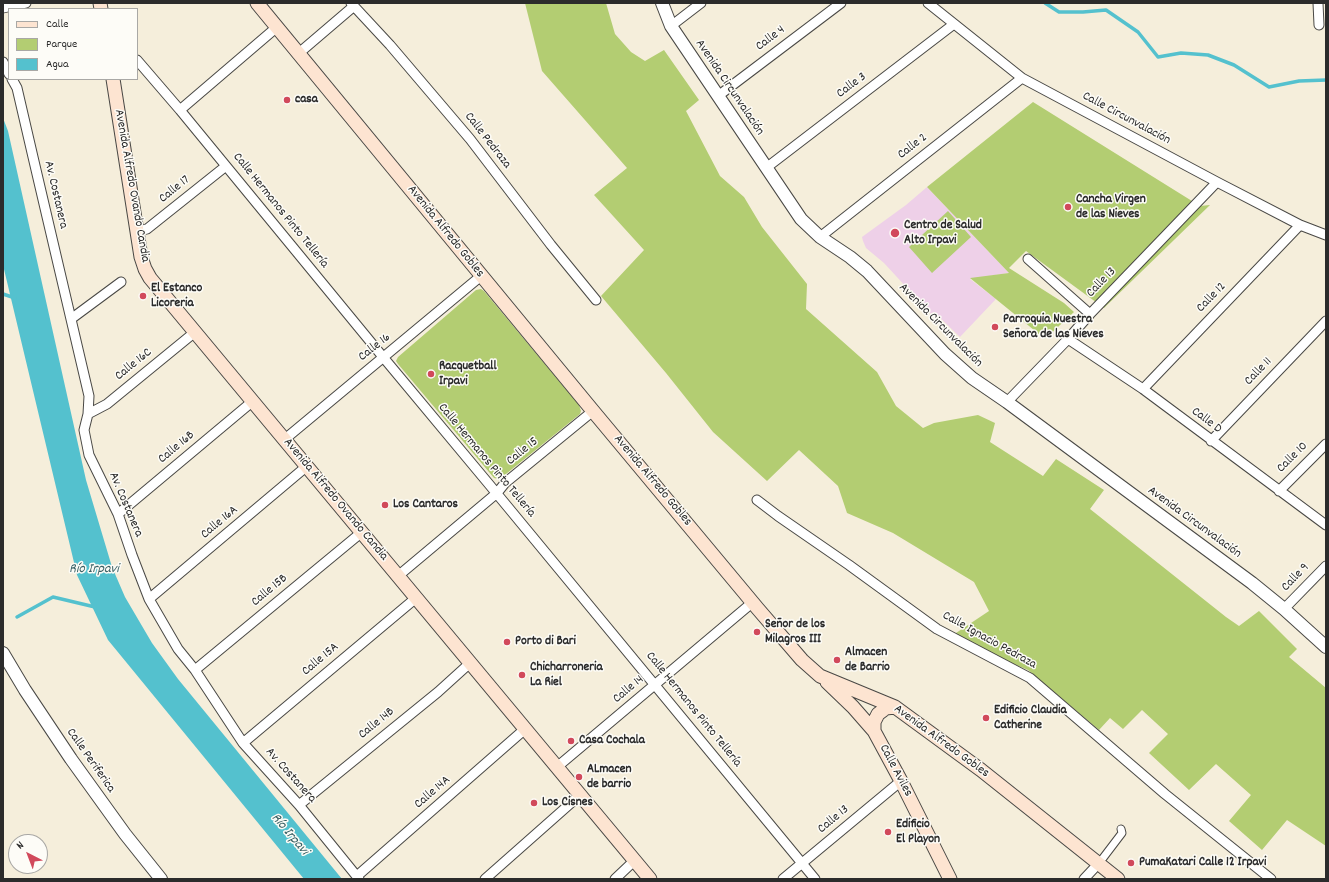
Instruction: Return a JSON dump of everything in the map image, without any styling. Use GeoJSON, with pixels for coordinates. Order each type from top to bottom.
{"type":"FeatureCollection","features":[{"type":"Feature","properties":{"kind":"main road","name":"Avenida Alfredo Gobles"},"geometry":{"type":"LineString","coordinates":[[257,3],[481,276],[802,660],[820,676],[896,707],[1101,860],[1118,879]]}},
{"type":"Feature","properties":{"kind":"main road","name":"Avenida Alfredo Ovando Candia"},"geometry":{"type":"LineString","coordinates":[[113,80],[141,257],[145,269],[194,332],[285,439],[650,879]]}},
{"type":"Feature","properties":{"kind":"main road","name":"Calle Aviles"},"geometry":{"type":"LineString","coordinates":[[820,676],[853,707],[874,731],[950,879]]}},
{"type":"Feature","properties":{"kind":"main road"},"geometry":{"type":"LineString","coordinates":[[874,731],[874,722],[878,714],[886,708],[896,707]]}},
{"type":"Feature","properties":{"kind":"street"},"geometry":{"type":"LineString","coordinates":[[3,8],[26,3]]}},
{"type":"Feature","properties":{"kind":"street","name":"Avenida Circunvalación"},"geometry":{"type":"LineString","coordinates":[[662,3],[671,26],[801,220],[820,237],[850,257],[867,271],[945,354],[972,378],[1007,402],[1252,583],[1284,609],[1326,647]]}},
{"type":"Feature","properties":{"kind":"street"},"geometry":{"type":"LineString","coordinates":[[671,26],[701,3]]}},
{"type":"Feature","properties":{"kind":"street","name":"Calle 4"},"geometry":{"type":"LineString","coordinates":[[718,96],[841,3]]}},
{"type":"Feature","properties":{"kind":"street","name":"Calle Circunvalación"},"geometry":{"type":"LineString","coordinates":[[928,3],[1022,78],[1300,225],[1326,235]]}},
{"type":"Feature","properties":{"kind":"street"},"geometry":{"type":"LineString","coordinates":[[1318,3],[1319,25]]}},
{"type":"Feature","properties":{"kind":"street"},"geometry":{"type":"LineString","coordinates":[[299,53],[352,4]]}},
{"type":"Feature","properties":{"kind":"street","name":"Calle Pedraza"},"geometry":{"type":"LineString","coordinates":[[352,4],[395,51],[465,133],[550,245],[596,300]]}},
{"type":"Feature","properties":{"kind":"street","name":"Calle 3"},"geometry":{"type":"LineString","coordinates":[[766,168],[954,24]]}},
{"type":"Feature","properties":{"kind":"street"},"geometry":{"type":"LineString","coordinates":[[180,110],[277,26]]}},
{"type":"Feature","properties":{"kind":"street","name":"Calle Hermanos Pinto Tellería"},"geometry":{"type":"LineString","coordinates":[[138,61],[816,879]]}},
{"type":"Feature","properties":{"kind":"street"},"geometry":{"type":"LineString","coordinates":[[3,62],[8,72]]}},
{"type":"Feature","properties":{"kind":"street","name":"Calle 2"},"geometry":{"type":"LineString","coordinates":[[820,237],[1022,78]]}},
{"type":"Feature","properties":{"kind":"street","name":"Av. Costanera"},"geometry":{"type":"LineString","coordinates":[[12,80],[18,96],[88,396],[88,414],[84,430],[88,456],[118,514],[149,599],[178,649],[195,670],[243,743],[299,805],[358,878]]}},
{"type":"Feature","properties":{"kind":"street","name":"Calle 17"},"geometry":{"type":"LineString","coordinates":[[138,231],[147,229],[226,166]]}},
{"type":"Feature","properties":{"kind":"street","name":"Calle 13"},"geometry":{"type":"LineString","coordinates":[[1007,402],[1217,182]]}},
{"type":"Feature","properties":{"kind":"street","name":"Calle 12"},"geometry":{"type":"LineString","coordinates":[[1143,389],[1300,225]]}},
{"type":"Feature","properties":{"kind":"street"},"geometry":{"type":"LineString","coordinates":[[1028,259],[1090,314]]}},
{"type":"Feature","properties":{"kind":"street","name":"Calle 16"},"geometry":{"type":"LineString","coordinates":[[285,439],[383,357],[393,351],[481,276]]}},
{"type":"Feature","properties":{"kind":"street"},"geometry":{"type":"LineString","coordinates":[[71,320],[121,282]]}},
{"type":"Feature","properties":{"kind":"street","name":"Calle 11"},"geometry":{"type":"LineString","coordinates":[[1210,440],[1326,321]]}},
{"type":"Feature","properties":{"kind":"street","name":"Calle 16C"},"geometry":{"type":"LineString","coordinates":[[88,414],[107,404],[194,332]]}},
{"type":"Feature","properties":{"kind":"street","name":"Calle D"},"geometry":{"type":"LineString","coordinates":[[1068,339],[1143,389],[1326,525]]}},
{"type":"Feature","properties":{"kind":"street","name":"Calle 16B"},"geometry":{"type":"LineString","coordinates":[[118,514],[253,401]]}},
{"type":"Feature","properties":{"kind":"street","name":"Calle 15"},"geometry":{"type":"LineString","coordinates":[[398,576],[496,493],[505,483],[593,411]]}},
{"type":"Feature","properties":{"kind":"street","name":"Calle 10"},"geometry":{"type":"LineString","coordinates":[[1280,491],[1326,444]]}},
{"type":"Feature","properties":{"kind":"street","name":"Calle 16A"},"geometry":{"type":"LineString","coordinates":[[149,599],[307,466]]}},
{"type":"Feature","properties":{"kind":"street","name":"Calle Ignacio Pedraza"},"geometry":{"type":"LineString","coordinates":[[757,500],[938,628],[1030,678],[1166,794],[1271,879]]}},
{"type":"Feature","properties":{"kind":"street","name":"Calle 15B"},"geometry":{"type":"LineString","coordinates":[[195,670],[362,532]]}},
{"type":"Feature","properties":{"kind":"street","name":"Calle 9"},"geometry":{"type":"LineString","coordinates":[[1284,609],[1326,566]]}},
{"type":"Feature","properties":{"kind":"street","name":"Calle 15A"},"geometry":{"type":"LineString","coordinates":[[243,743],[416,598]]}},
{"type":"Feature","properties":{"kind":"street","name":"Calle 14"},"geometry":{"type":"LineString","coordinates":[[557,767],[753,602]]}},
{"type":"Feature","properties":{"kind":"street","name":"Calle Periferica"},"geometry":{"type":"LineString","coordinates":[[3,653],[25,690],[71,759],[125,834],[161,879]]}},
{"type":"Feature","properties":{"kind":"street","name":"Calle 14B"},"geometry":{"type":"LineString","coordinates":[[299,805],[432,697],[470,663]]}},
{"type":"Feature","properties":{"kind":"street","name":"Calle 14A"},"geometry":{"type":"LineString","coordinates":[[358,878],[525,729]]}},
{"type":"Feature","properties":{"kind":"street","name":"Calle 13"},"geometry":{"type":"LineString","coordinates":[[783,879],[901,781]]}},
{"type":"Feature","properties":{"kind":"street"},"geometry":{"type":"LineString","coordinates":[[485,879],[580,795]]}},
{"type":"Feature","properties":{"kind":"street"},"geometry":{"type":"LineString","coordinates":[[1084,879],[1122,833],[1121,829]]}},
{"type":"Feature","properties":{"kind":"street"},"geometry":{"type":"LineString","coordinates":[[615,879],[634,861]]}},
{"type":"Feature","properties":{"kind":"shaded area"},"geometry":{"type":"Polygon","coordinates":[[[927,187],[1009,273],[970,279],[996,299],[960,337],[934,312],[931,314],[884,263],[866,248],[862,237],[906,205],[927,187]]]}},
{"type":"Feature","properties":{"kind":"green space"},"geometry":{"type":"Polygon","coordinates":[[[525,3],[606,3],[615,34],[631,52],[645,61],[664,50],[699,100],[686,111],[720,176],[744,197],[762,227],[807,284],[806,309],[877,372],[896,406],[923,428],[934,423],[978,415],[995,423],[990,442],[1043,476],[1056,459],[1104,490],[1090,509],[1226,617],[1239,626],[1259,611],[1297,649],[1289,657],[1326,688],[1326,846],[1287,820],[1262,850],[1229,821],[1251,795],[1216,764],[1189,790],[1149,753],[1168,734],[1142,710],[1123,729],[1110,718],[1099,730],[1028,670],[950,637],[989,611],[974,582],[893,533],[847,513],[838,486],[799,450],[767,481],[713,432],[666,373],[601,296],[644,250],[594,195],[627,168],[542,71],[525,3]]]}},
{"type":"Feature","properties":{"kind":"green space","name":"Cancha Virgen de las Nieves"},"geometry":{"type":"Polygon","coordinates":[[[1033,102],[1200,206],[1210,205],[1104,308],[1026,251],[1009,268],[1064,303],[1074,312],[1045,339],[970,278],[1009,273],[927,187],[1033,102]]]}},
{"type":"Feature","properties":{"kind":"green space"},"geometry":{"type":"Polygon","coordinates":[[[948,211],[971,237],[932,273],[909,247],[948,211]]]}},
{"type":"Feature","properties":{"kind":"green space"},"geometry":{"type":"Polygon","coordinates":[[[481,289],[579,405],[581,411],[580,414],[498,479],[494,478],[396,361],[398,357],[476,290],[481,289]]]}},
{"type":"Feature","properties":{"kind":"water","name":"Río Irpavi"},"geometry":{"type":"Polygon","coordinates":[[[3,118],[8,131],[86,480],[112,567],[125,597],[152,643],[178,679],[342,879],[304,879],[108,640],[77,575],[3,265],[3,118]]]}},
{"type":"Feature","properties":{"kind":"waterway"},"geometry":{"type":"LineString","coordinates":[[1045,3],[1059,12],[1106,10],[1138,32],[1158,57],[1181,53],[1208,55],[1234,65],[1269,87],[1299,81],[1326,80]]}},
{"type":"Feature","properties":{"kind":"waterway"},"geometry":{"type":"LineString","coordinates":[[3,294],[15,298]]}},
{"type":"Feature","properties":{"kind":"waterway"},"geometry":{"type":"LineString","coordinates":[[17,617],[53,597],[95,607]]}},
{"type":"Feature","properties":{"kind":"place","name":"casa"},"geometry":{"type":"Point","coordinates":[287,100]}},
{"type":"Feature","properties":{"kind":"place","name":"Cancha Virgen de las Nieves"},"geometry":{"type":"Point","coordinates":[1068,207]}},
{"type":"Feature","properties":{"kind":"place","name":"Centro de Salud Alto Irpavi"},"geometry":{"type":"Point","coordinates":[895,233]}},
{"type":"Feature","properties":{"kind":"place","name":"El Estanco Licoreria"},"geometry":{"type":"Point","coordinates":[143,296]}},
{"type":"Feature","properties":{"kind":"place","name":"Parroquia Nuestra Señora de las Nieves"},"geometry":{"type":"Point","coordinates":[995,327]}},
{"type":"Feature","properties":{"kind":"place","name":"Racquetball Irpavi"},"geometry":{"type":"Point","coordinates":[431,374]}},
{"type":"Feature","properties":{"kind":"place","name":"Los Cantaros"},"geometry":{"type":"Point","coordinates":[385,505]}},
{"type":"Feature","properties":{"kind":"place","name":"Señor de los Milagros III"},"geometry":{"type":"Point","coordinates":[757,632]}},
{"type":"Feature","properties":{"kind":"place","name":"Porto di Bari"},"geometry":{"type":"Point","coordinates":[507,642]}},
{"type":"Feature","properties":{"kind":"place","name":"Almacen de Barrio"},"geometry":{"type":"Point","coordinates":[837,660]}},
{"type":"Feature","properties":{"kind":"place","name":"Chicharroneria La Riel"},"geometry":{"type":"Point","coordinates":[522,675]}},
{"type":"Feature","properties":{"kind":"place","name":"Edificio Claudia Catherine"},"geometry":{"type":"Point","coordinates":[986,718]}},
{"type":"Feature","properties":{"kind":"place","name":"Casa Cochala"},"geometry":{"type":"Point","coordinates":[571,741]}},
{"type":"Feature","properties":{"kind":"place","name":"ALmacen de barrio"},"geometry":{"type":"Point","coordinates":[579,777]}},
{"type":"Feature","properties":{"kind":"place","name":"Los Cisnes"},"geometry":{"type":"Point","coordinates":[534,803]}},
{"type":"Feature","properties":{"kind":"place","name":"Edificio El Playon"},"geometry":{"type":"Point","coordinates":[888,832]}},
{"type":"Feature","properties":{"kind":"place","name":"PumaKatari Calle 12 Irpavi"},"geometry":{"type":"Point","coordinates":[1131,863]}}]}
